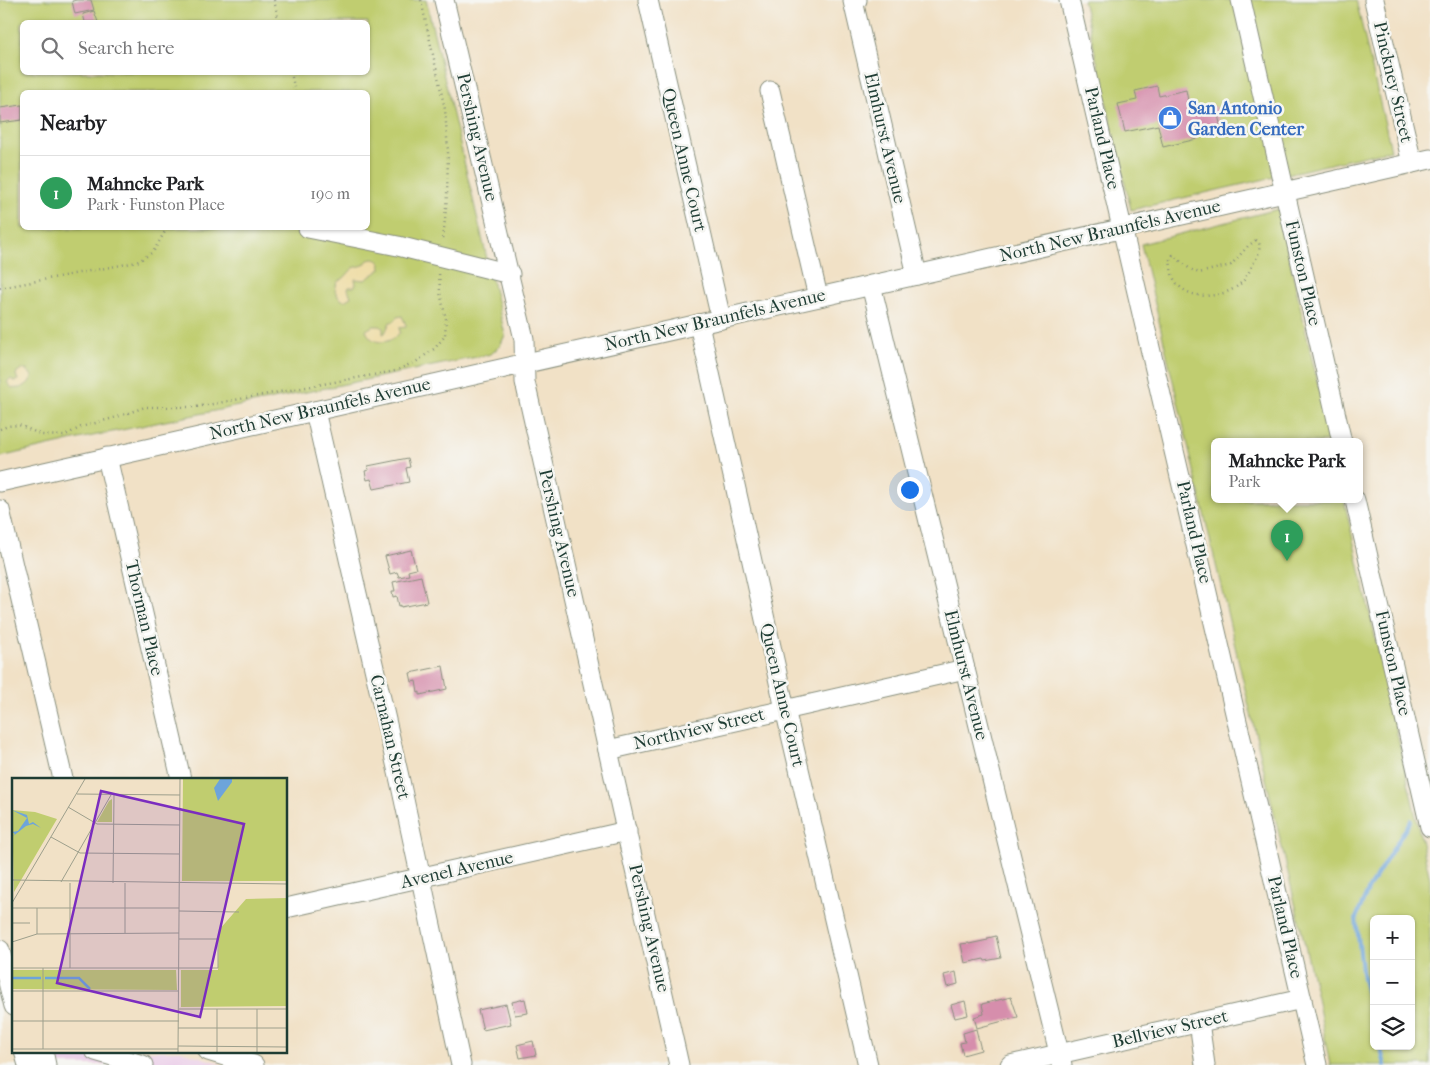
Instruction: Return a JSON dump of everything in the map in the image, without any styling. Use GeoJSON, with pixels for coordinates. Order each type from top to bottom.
{"type":"FeatureCollection","features":[{"type":"Feature","properties":{"kind":"street","name":"Pershing Avenue"},"geometry":{"type":"LineString","coordinates":[[444,0],[510,274],[524,339],[525,382],[680,1065]]}},
{"type":"Feature","properties":{"kind":"street","name":"Queen Anne Court"},"geometry":{"type":"LineString","coordinates":[[648,0],[720,319]]}},
{"type":"Feature","properties":{"kind":"street","name":"Elmhurst Avenue"},"geometry":{"type":"LineString","coordinates":[[855,0],[917,275]]}},
{"type":"Feature","properties":{"kind":"street","name":"Parland Place"},"geometry":{"type":"LineString","coordinates":[[1069,0],[1317,1065]]}},
{"type":"Feature","properties":{"kind":"street","name":"Funston Place"},"geometry":{"type":"LineString","coordinates":[[1242,0],[1341,438]]}},
{"type":"Feature","properties":{"kind":"street","name":"Pinckney Street"},"geometry":{"type":"LineString","coordinates":[[1374,0],[1421,161]]}},
{"type":"Feature","properties":{"kind":"street"},"geometry":{"type":"LineString","coordinates":[[770,91],[818,297]]}},
{"type":"Feature","properties":{"kind":"street","name":"North New Braunfels Avenue"},"geometry":{"type":"LineString","coordinates":[[0,482],[1421,161]]}},
{"type":"Feature","properties":{"kind":"street"},"geometry":{"type":"LineString","coordinates":[[318,230],[398,246],[510,274]]}},
{"type":"Feature","properties":{"kind":"street","name":"Elmhurst Avenue"},"geometry":{"type":"LineString","coordinates":[[871,285],[1061,1059]]}},
{"type":"Feature","properties":{"kind":"street","name":"Queen Anne Court"},"geometry":{"type":"LineString","coordinates":[[699,324],[784,709],[868,1065]]}},
{"type":"Feature","properties":{"kind":"street","name":"Carnahan Street"},"geometry":{"type":"LineString","coordinates":[[315,410],[400,781],[461,1065]]}},
{"type":"Feature","properties":{"kind":"street","name":"Thorman Place"},"geometry":{"type":"LineString","coordinates":[[108,457],[181,778]]}},
{"type":"Feature","properties":{"kind":"street","name":"Funston Place"},"geometry":{"type":"LineString","coordinates":[[1356,503],[1430,827]]}},
{"type":"Feature","properties":{"kind":"street"},"geometry":{"type":"LineString","coordinates":[[0,510],[63,778]]}},
{"type":"Feature","properties":{"kind":"street","name":"Northview Street"},"geometry":{"type":"LineString","coordinates":[[608,750],[965,669]]}},
{"type":"Feature","properties":{"kind":"street","name":"Avenel Avenue"},"geometry":{"type":"LineString","coordinates":[[288,908],[627,831]]}},
{"type":"Feature","properties":{"kind":"street"},"geometry":{"type":"LineString","coordinates":[[0,950],[11,986]]}},
{"type":"Feature","properties":{"kind":"street","name":"Bellview Street"},"geometry":{"type":"LineString","coordinates":[[1010,1065],[1061,1059],[1199,1022],[1302,999]]}},
{"type":"Feature","properties":{"kind":"street"},"geometry":{"type":"LineString","coordinates":[[1199,1022],[1205,1065]]}},
{"type":"Feature","properties":{"kind":"street"},"geometry":{"type":"LineString","coordinates":[[24,1052],[28,1065]]}},
{"type":"Feature","properties":{"kind":"street"},"geometry":{"type":"LineString","coordinates":[[43,1052],[46,1065]]}},
{"type":"Feature","properties":{"kind":"street"},"geometry":{"type":"LineString","coordinates":[[98,1052],[143,1065]]}},
{"type":"Feature","properties":{"kind":"street"},"geometry":{"type":"LineString","coordinates":[[211,1052],[254,1065]]}},
{"type":"Feature","properties":{"kind":"path"},"geometry":{"type":"LineString","coordinates":[[274,0],[279,20]]}},
{"type":"Feature","properties":{"kind":"path"},"geometry":{"type":"LineString","coordinates":[[0,429],[19,425],[42,434],[64,436],[81,427],[145,407],[196,407],[395,371],[417,361],[434,349],[444,336],[446,319],[440,292],[439,270],[442,257],[447,196],[448,152],[445,109],[421,0]]}},
{"type":"Feature","properties":{"kind":"path"},"geometry":{"type":"LineString","coordinates":[[292,75],[295,90]]}},
{"type":"Feature","properties":{"kind":"path"},"geometry":{"type":"LineString","coordinates":[[0,288],[138,262],[153,252],[166,230]]}},
{"type":"Feature","properties":{"kind":"path"},"geometry":{"type":"LineString","coordinates":[[1256,240],[1259,242],[1260,248],[1245,279],[1238,286],[1227,292],[1208,297],[1182,290],[1174,279],[1170,260],[1173,256],[1190,269],[1200,273],[1231,265],[1256,240]]}},
{"type":"Feature","properties":{"kind":"shaded area"},"geometry":{"type":"Polygon","coordinates":[[[38,1052],[184,1052],[222,1064],[42,1065],[38,1052]]]}},
{"type":"Feature","properties":{"kind":"green space"},"geometry":{"type":"Polygon","coordinates":[[[0,0],[426,0],[505,335],[500,346],[491,354],[83,438],[0,457],[0,0]]]}},
{"type":"Feature","properties":{"kind":"green space"},"geometry":{"type":"Polygon","coordinates":[[[1083,0],[1356,0],[1391,150],[1131,210],[1083,0]]]}},
{"type":"Feature","properties":{"kind":"green space"},"geometry":{"type":"Polygon","coordinates":[[[1278,209],[1330,438],[1211,438],[1211,503],[1345,503],[1430,879],[1430,1065],[1330,1065],[1317,997],[1141,244],[1278,209]]]}},
{"type":"Feature","properties":{"kind":"sand"},"geometry":{"type":"Polygon","coordinates":[[[372,259],[379,262],[381,269],[365,280],[355,279],[356,284],[354,287],[349,287],[348,289],[351,297],[344,301],[339,298],[335,291],[337,282],[344,278],[353,268],[364,265],[368,260],[372,259]]]}},
{"type":"Feature","properties":{"kind":"sand"},"geometry":{"type":"Polygon","coordinates":[[[402,316],[406,327],[399,328],[400,332],[387,341],[382,342],[372,339],[366,330],[373,326],[380,326],[383,328],[383,334],[390,322],[402,316]]]}},
{"type":"Feature","properties":{"kind":"sand"},"geometry":{"type":"Polygon","coordinates":[[[22,369],[28,371],[32,376],[31,379],[24,386],[12,388],[7,382],[10,379],[18,380],[17,372],[22,369]]]}},
{"type":"Feature","properties":{"kind":"building"},"geometry":{"type":"Polygon","coordinates":[[[91,0],[94,10],[75,14],[72,1],[91,0]]]}},
{"type":"Feature","properties":{"kind":"building"},"geometry":{"type":"Polygon","coordinates":[[[94,11],[97,20],[84,20],[83,14],[94,11]]]}},
{"type":"Feature","properties":{"kind":"building","name":"San Antonio Garden Center"},"geometry":{"type":"Polygon","coordinates":[[[1157,86],[1159,96],[1186,90],[1190,111],[1216,106],[1221,128],[1196,134],[1197,139],[1163,147],[1158,125],[1125,132],[1118,104],[1137,100],[1135,91],[1157,86]]]}},
{"type":"Feature","properties":{"kind":"building"},"geometry":{"type":"Polygon","coordinates":[[[20,105],[20,120],[0,123],[0,108],[20,105]]]}},
{"type":"Feature","properties":{"kind":"building"},"geometry":{"type":"Polygon","coordinates":[[[408,458],[410,467],[406,468],[409,482],[374,489],[371,479],[367,480],[365,471],[369,470],[368,466],[408,458]]]}},
{"type":"Feature","properties":{"kind":"building"},"geometry":{"type":"Polygon","coordinates":[[[411,550],[416,569],[408,571],[409,575],[399,577],[397,572],[390,574],[385,556],[411,550]]]}},
{"type":"Feature","properties":{"kind":"building"},"geometry":{"type":"Polygon","coordinates":[[[421,576],[427,602],[399,606],[397,596],[393,597],[392,591],[395,591],[393,582],[421,576]]]}},
{"type":"Feature","properties":{"kind":"building"},"geometry":{"type":"Polygon","coordinates":[[[443,666],[447,689],[420,695],[416,681],[412,682],[410,673],[443,666]]]}},
{"type":"Feature","properties":{"kind":"building"},"geometry":{"type":"Polygon","coordinates":[[[996,936],[1001,958],[965,963],[961,944],[988,940],[988,938],[996,936]]]}},
{"type":"Feature","properties":{"kind":"building"},"geometry":{"type":"Polygon","coordinates":[[[956,972],[958,984],[947,987],[944,975],[956,972]]]}},
{"type":"Feature","properties":{"kind":"building"},"geometry":{"type":"Polygon","coordinates":[[[1011,997],[1018,1017],[977,1028],[974,1017],[984,1014],[982,1004],[1011,997]]]}},
{"type":"Feature","properties":{"kind":"building"},"geometry":{"type":"Polygon","coordinates":[[[525,999],[528,1013],[515,1015],[512,1002],[525,999]]]}},
{"type":"Feature","properties":{"kind":"building"},"geometry":{"type":"Polygon","coordinates":[[[965,1001],[968,1015],[955,1018],[951,1005],[965,1001]]]}},
{"type":"Feature","properties":{"kind":"building"},"geometry":{"type":"Polygon","coordinates":[[[506,1004],[511,1024],[483,1030],[478,1010],[506,1004]]]}},
{"type":"Feature","properties":{"kind":"building"},"geometry":{"type":"Polygon","coordinates":[[[976,1029],[981,1050],[963,1055],[960,1043],[965,1042],[963,1033],[976,1029]]]}},
{"type":"Feature","properties":{"kind":"building"},"geometry":{"type":"Polygon","coordinates":[[[533,1041],[536,1055],[520,1058],[517,1045],[533,1041]]]}},
{"type":"Feature","properties":{"kind":"waterway"},"geometry":{"type":"LineString","coordinates":[[1370,1005],[1363,979],[1356,918],[1369,888],[1411,820]]}},
{"type":"Feature","properties":{"kind":"waterway"},"geometry":{"type":"LineString","coordinates":[[1381,1050],[1385,1065]]}},
{"type":"Feature","properties":{"kind":"place","name":"San Antonio Garden Center"},"geometry":{"type":"Point","coordinates":[1170,118]}},
{"type":"Feature","properties":{"kind":"place","name":"Mahncke Park"},"geometry":{"type":"Point","coordinates":[1287,561]}}]}
